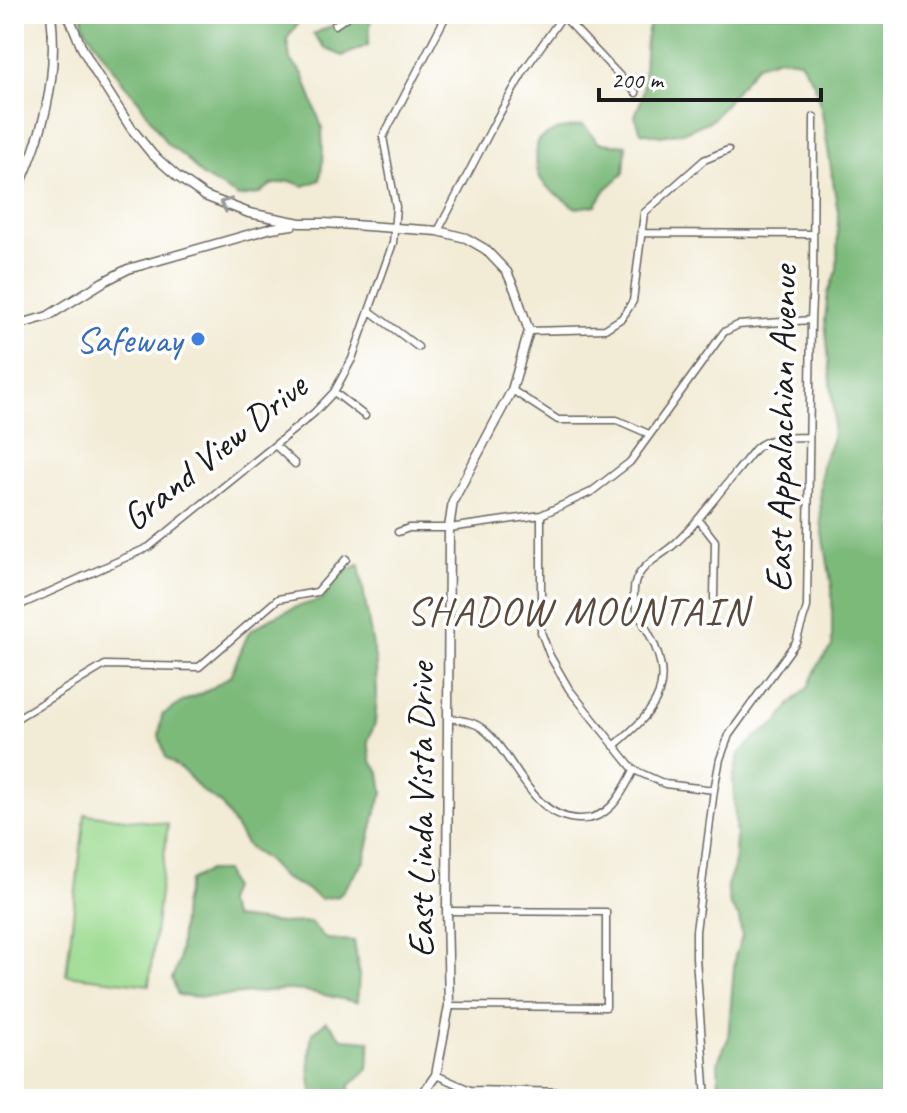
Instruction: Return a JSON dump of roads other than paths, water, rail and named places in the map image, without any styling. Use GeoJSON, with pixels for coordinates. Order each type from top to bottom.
{"type":"FeatureCollection","features":[{"type":"Feature","properties":{"kind":"street"},"geometry":{"type":"LineString","coordinates":[[14,198],[29,166],[45,117],[52,63],[51,14]]}},
{"type":"Feature","properties":{"kind":"street"},"geometry":{"type":"LineString","coordinates":[[68,14],[96,73],[131,128],[152,154],[205,196],[249,213],[300,223]]}},
{"type":"Feature","properties":{"kind":"street"},"geometry":{"type":"LineString","coordinates":[[335,25],[351,14]]}},
{"type":"Feature","properties":{"kind":"street"},"geometry":{"type":"LineString","coordinates":[[437,14],[445,17]]}},
{"type":"Feature","properties":{"kind":"street"},"geometry":{"type":"LineString","coordinates":[[438,231],[525,69],[564,15],[636,93]]}},
{"type":"Feature","properties":{"kind":"street","name":"Grand View Drive"},"geometry":{"type":"LineString","coordinates":[[14,608],[149,547],[314,413],[334,392],[347,372],[393,243],[396,207],[383,137],[445,17]]}},
{"type":"Feature","properties":{"kind":"street","name":"East Appalachian Avenue"},"geometry":{"type":"LineString","coordinates":[[706,1099],[696,931],[720,759],[729,735],[796,642],[807,607],[814,117]]}},
{"type":"Feature","properties":{"kind":"street"},"geometry":{"type":"LineString","coordinates":[[14,326],[48,316],[128,269],[272,228],[324,223],[438,231],[466,238],[485,249],[507,272],[529,331],[605,329],[622,318],[633,301],[644,213],[704,160],[728,150]]}},
{"type":"Feature","properties":{"kind":"street"},"geometry":{"type":"LineString","coordinates":[[642,233],[812,234]]}},
{"type":"Feature","properties":{"kind":"street"},"geometry":{"type":"LineString","coordinates":[[370,311],[418,347]]}},
{"type":"Feature","properties":{"kind":"street"},"geometry":{"type":"LineString","coordinates":[[398,532],[409,528],[449,528],[541,515],[591,492],[630,462],[724,332],[738,325],[811,320]]}},
{"type":"Feature","properties":{"kind":"street","name":"East Linda Vista Drive"},"geometry":{"type":"LineString","coordinates":[[419,1099],[436,1075],[449,1006],[449,528],[453,501],[512,390],[529,331]]}},
{"type":"Feature","properties":{"kind":"street"},"geometry":{"type":"LineString","coordinates":[[512,390],[558,420],[617,420],[649,434]]}},
{"type":"Feature","properties":{"kind":"street"},"geometry":{"type":"LineString","coordinates":[[334,392],[365,416]]}},
{"type":"Feature","properties":{"kind":"street"},"geometry":{"type":"LineString","coordinates":[[614,746],[650,711],[662,681],[658,653],[638,614],[634,598],[636,582],[643,569],[686,534],[762,442],[809,437]]}},
{"type":"Feature","properties":{"kind":"street"},"geometry":{"type":"LineString","coordinates":[[275,445],[295,464]]}},
{"type":"Feature","properties":{"kind":"street"},"geometry":{"type":"LineString","coordinates":[[541,515],[541,632],[544,644],[569,689],[634,770],[665,784],[714,790]]}},
{"type":"Feature","properties":{"kind":"street"},"geometry":{"type":"LineString","coordinates":[[698,519],[715,541],[714,598]]}},
{"type":"Feature","properties":{"kind":"street"},"geometry":{"type":"LineString","coordinates":[[14,720],[105,665],[199,667],[278,599],[317,592],[346,559]]}},
{"type":"Feature","properties":{"kind":"street"},"geometry":{"type":"LineString","coordinates":[[448,718],[465,721],[483,730],[542,804],[563,817],[585,819],[604,813],[620,797],[634,770]]}},
{"type":"Feature","properties":{"kind":"street"},"geometry":{"type":"LineString","coordinates":[[447,911],[606,912],[606,1007],[449,1006]]}},
{"type":"Feature","properties":{"kind":"street"},"geometry":{"type":"LineString","coordinates":[[436,1075],[470,1090],[614,1096]]}},
{"type":"Feature","properties":{"kind":"place","name":"Safeway"},"geometry":{"type":"Point","coordinates":[198,339]}},
{"type":"Feature","properties":{"kind":"district","name":"SHADOW MOUNTAIN"},"geometry":{"type":"Point","coordinates":[578,611]}}]}
